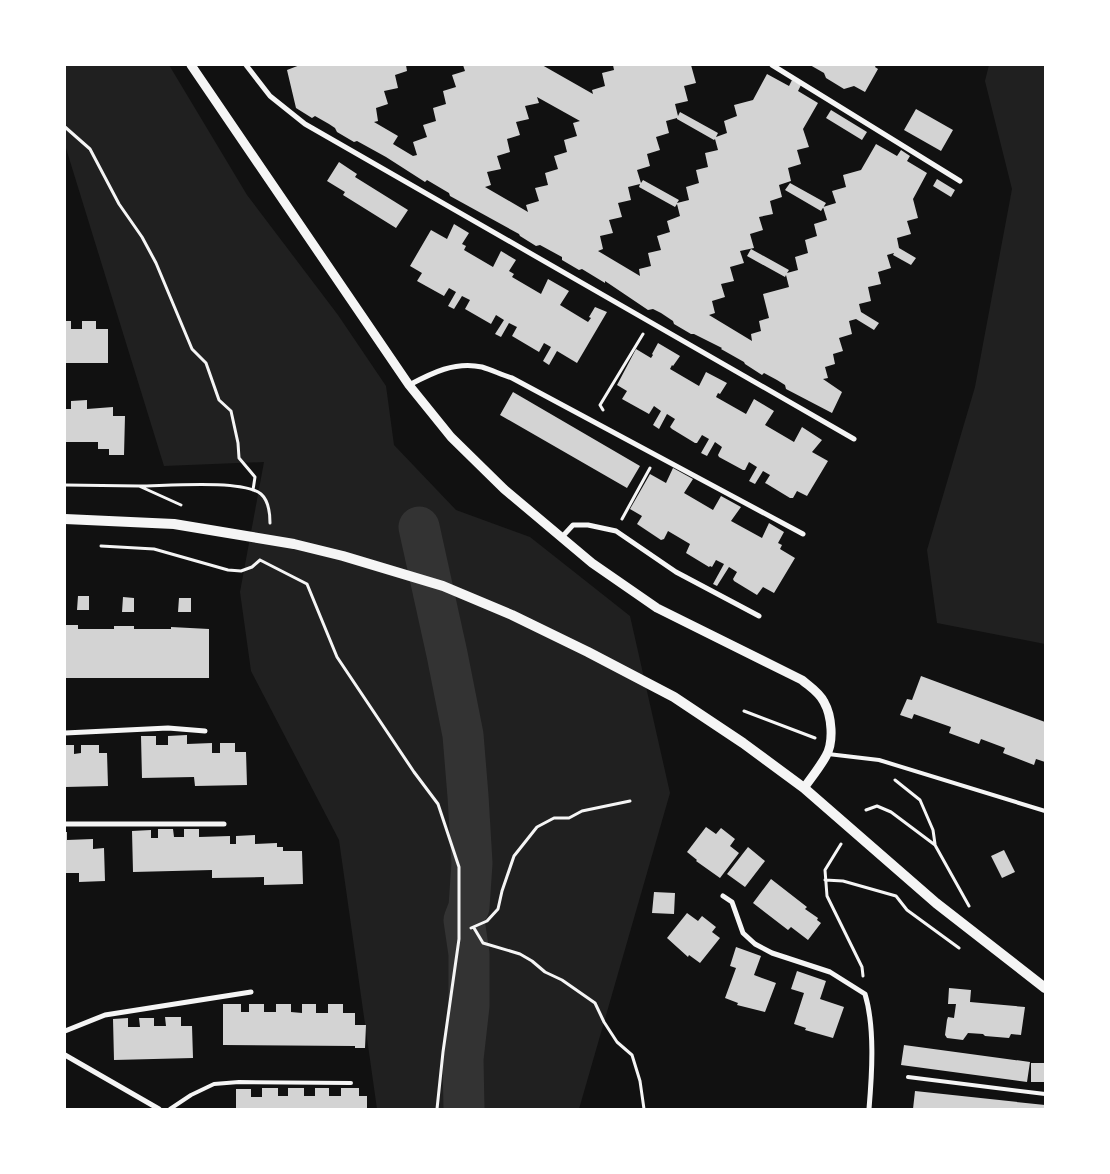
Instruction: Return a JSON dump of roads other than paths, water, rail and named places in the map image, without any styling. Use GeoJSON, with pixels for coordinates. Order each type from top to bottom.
{"type":"FeatureCollection","features":[{"type":"Feature","properties":{"kind":"main road"},"geometry":{"type":"LineString","coordinates":[[65,519],[174,524],[240,534],[343,556],[443,586],[512,615],[674,697],[743,743],[804,788],[936,903],[1045,988]]}},
{"type":"Feature","properties":{"kind":"street"},"geometry":{"type":"LineString","coordinates":[[191,65],[409,385],[451,437],[504,489],[592,563],[657,608],[802,680],[816,691],[824,702],[829,716],[831,739],[828,754],[804,788]]}},
{"type":"Feature","properties":{"kind":"street"},"geometry":{"type":"LineString","coordinates":[[246,65],[270,96],[305,124],[854,439]]}},
{"type":"Feature","properties":{"kind":"street"},"geometry":{"type":"LineString","coordinates":[[772,65],[960,181]]}},
{"type":"Feature","properties":{"kind":"street"},"geometry":{"type":"LineString","coordinates":[[409,385],[434,372],[455,366],[482,367],[512,378],[803,534]]}},
{"type":"Feature","properties":{"kind":"street"},"geometry":{"type":"LineString","coordinates":[[561,538],[573,525],[588,525],[616,531],[676,572],[759,616]]}},
{"type":"Feature","properties":{"kind":"street"},"geometry":{"type":"LineString","coordinates":[[65,733],[168,728],[205,731]]}},
{"type":"Feature","properties":{"kind":"street"},"geometry":{"type":"LineString","coordinates":[[65,824],[224,824]]}},
{"type":"Feature","properties":{"kind":"street"},"geometry":{"type":"LineString","coordinates":[[723,896],[732,902],[743,933],[755,944],[772,953],[830,972],[865,994],[869,1007],[871,1043],[869,1109]]}},
{"type":"Feature","properties":{"kind":"street"},"geometry":{"type":"LineString","coordinates":[[65,1031],[105,1015],[250,992]]}},
{"type":"Feature","properties":{"kind":"street"},"geometry":{"type":"LineString","coordinates":[[65,1055],[159,1109]]}},
{"type":"Feature","properties":{"kind":"lane"},"geometry":{"type":"LineString","coordinates":[[828,754],[879,760],[1045,811]]}},
{"type":"Feature","properties":{"kind":"lane"},"geometry":{"type":"LineString","coordinates":[[908,1077],[1045,1094]]}},
{"type":"Feature","properties":{"kind":"lane"},"geometry":{"type":"LineString","coordinates":[[170,1109],[191,1095],[214,1084],[239,1082],[351,1083]]}},
{"type":"Feature","properties":{"kind":"waterway"},"geometry":{"type":"LineString","coordinates":[[419,527],[463,735],[468,796],[472,863],[469,907],[464,920],[469,954],[469,1006],[463,1059],[464,1109]]}}]}
